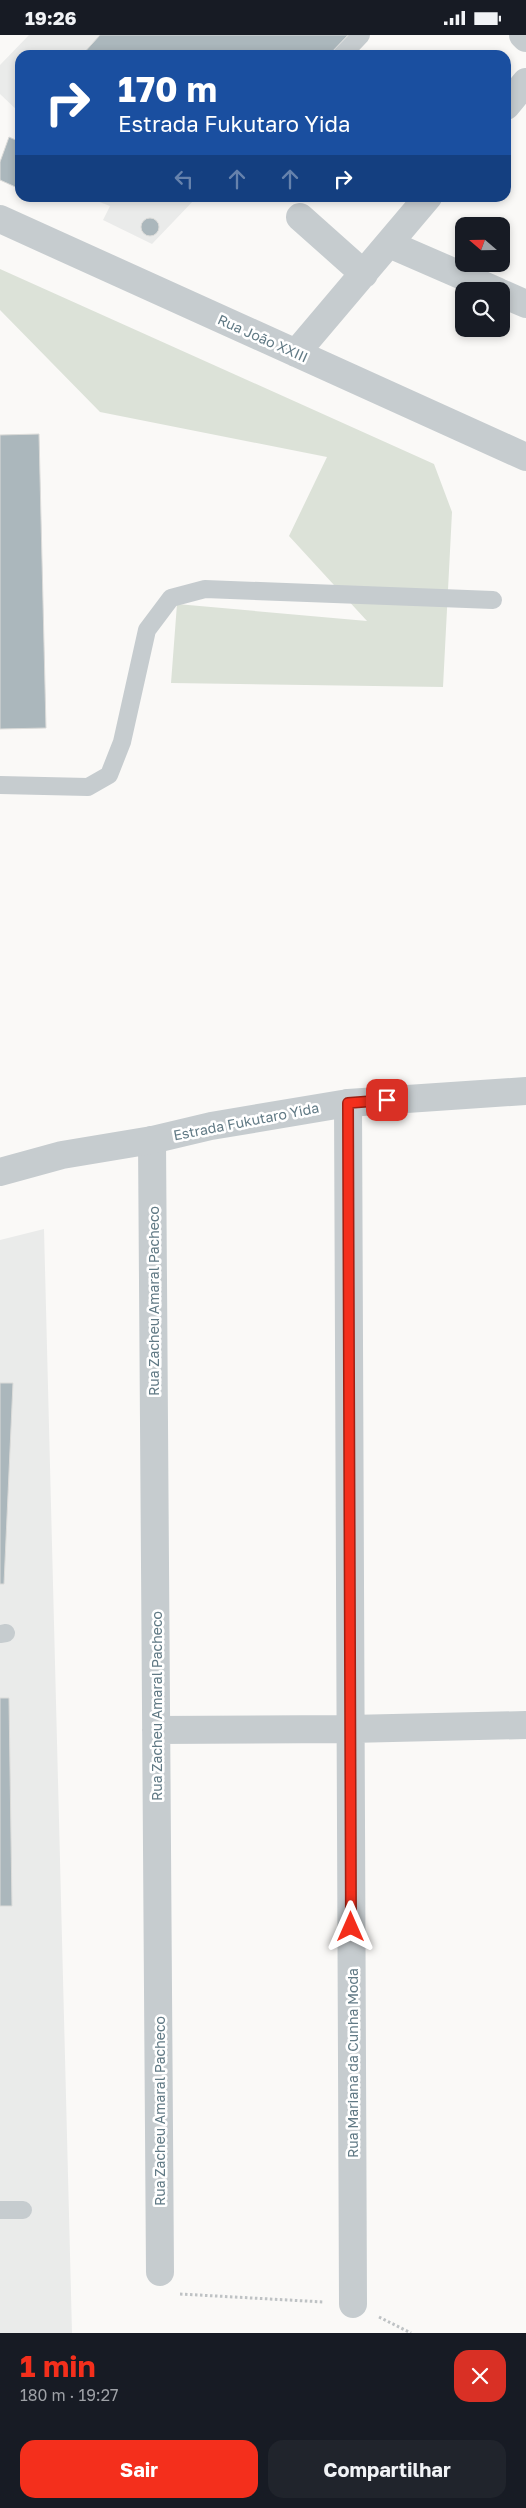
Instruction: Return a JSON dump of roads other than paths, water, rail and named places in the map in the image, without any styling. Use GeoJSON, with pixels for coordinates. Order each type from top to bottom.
{"type":"FeatureCollection","features":[{"type":"Feature","properties":{"kind":"street"},"geometry":{"type":"LineString","coordinates":[[523,35],[526,38]]}},
{"type":"Feature","properties":{"kind":"street"},"geometry":{"type":"LineString","coordinates":[[511,99],[526,82]]}},
{"type":"Feature","properties":{"kind":"street"},"geometry":{"type":"LineString","coordinates":[[296,353],[424,202]]}},
{"type":"Feature","properties":{"kind":"street"},"geometry":{"type":"LineString","coordinates":[[300,217],[364,274]]}},
{"type":"Feature","properties":{"kind":"street","name":"Rua João XXIII"},"geometry":{"type":"LineString","coordinates":[[0,219],[526,457]]}},
{"type":"Feature","properties":{"kind":"street"},"geometry":{"type":"LineString","coordinates":[[389,244],[476,282]]}},
{"type":"Feature","properties":{"kind":"street"},"geometry":{"type":"LineString","coordinates":[[510,297],[526,304]]}},
{"type":"Feature","properties":{"kind":"street","name":"Estrada Fukutaro Yida"},"geometry":{"type":"LineString","coordinates":[[0,1172],[62,1155],[152,1140],[211,1125],[348,1103],[526,1091]]}},
{"type":"Feature","properties":{"kind":"street","name":"Rua Mariana da Cunha Moda"},"geometry":{"type":"LineString","coordinates":[[348,1103],[353,2304]]}},
{"type":"Feature","properties":{"kind":"street","name":"Rua Zacheu Amaral Pacheco"},"geometry":{"type":"LineString","coordinates":[[152,1140],[160,2272]]}},
{"type":"Feature","properties":{"kind":"street"},"geometry":{"type":"LineString","coordinates":[[156,1730],[350,1729],[526,1725]]}},
{"type":"Feature","properties":{"kind":"lane"},"geometry":{"type":"LineString","coordinates":[[347,50],[361,35]]}},
{"type":"Feature","properties":{"kind":"lane"},"geometry":{"type":"LineString","coordinates":[[0,785],[88,787],[109,775],[122,742],[147,630],[171,598],[205,589],[493,600]]}},
{"type":"Feature","properties":{"kind":"lane"},"geometry":{"type":"LineString","coordinates":[[0,2210],[22,2210]]}}]}
